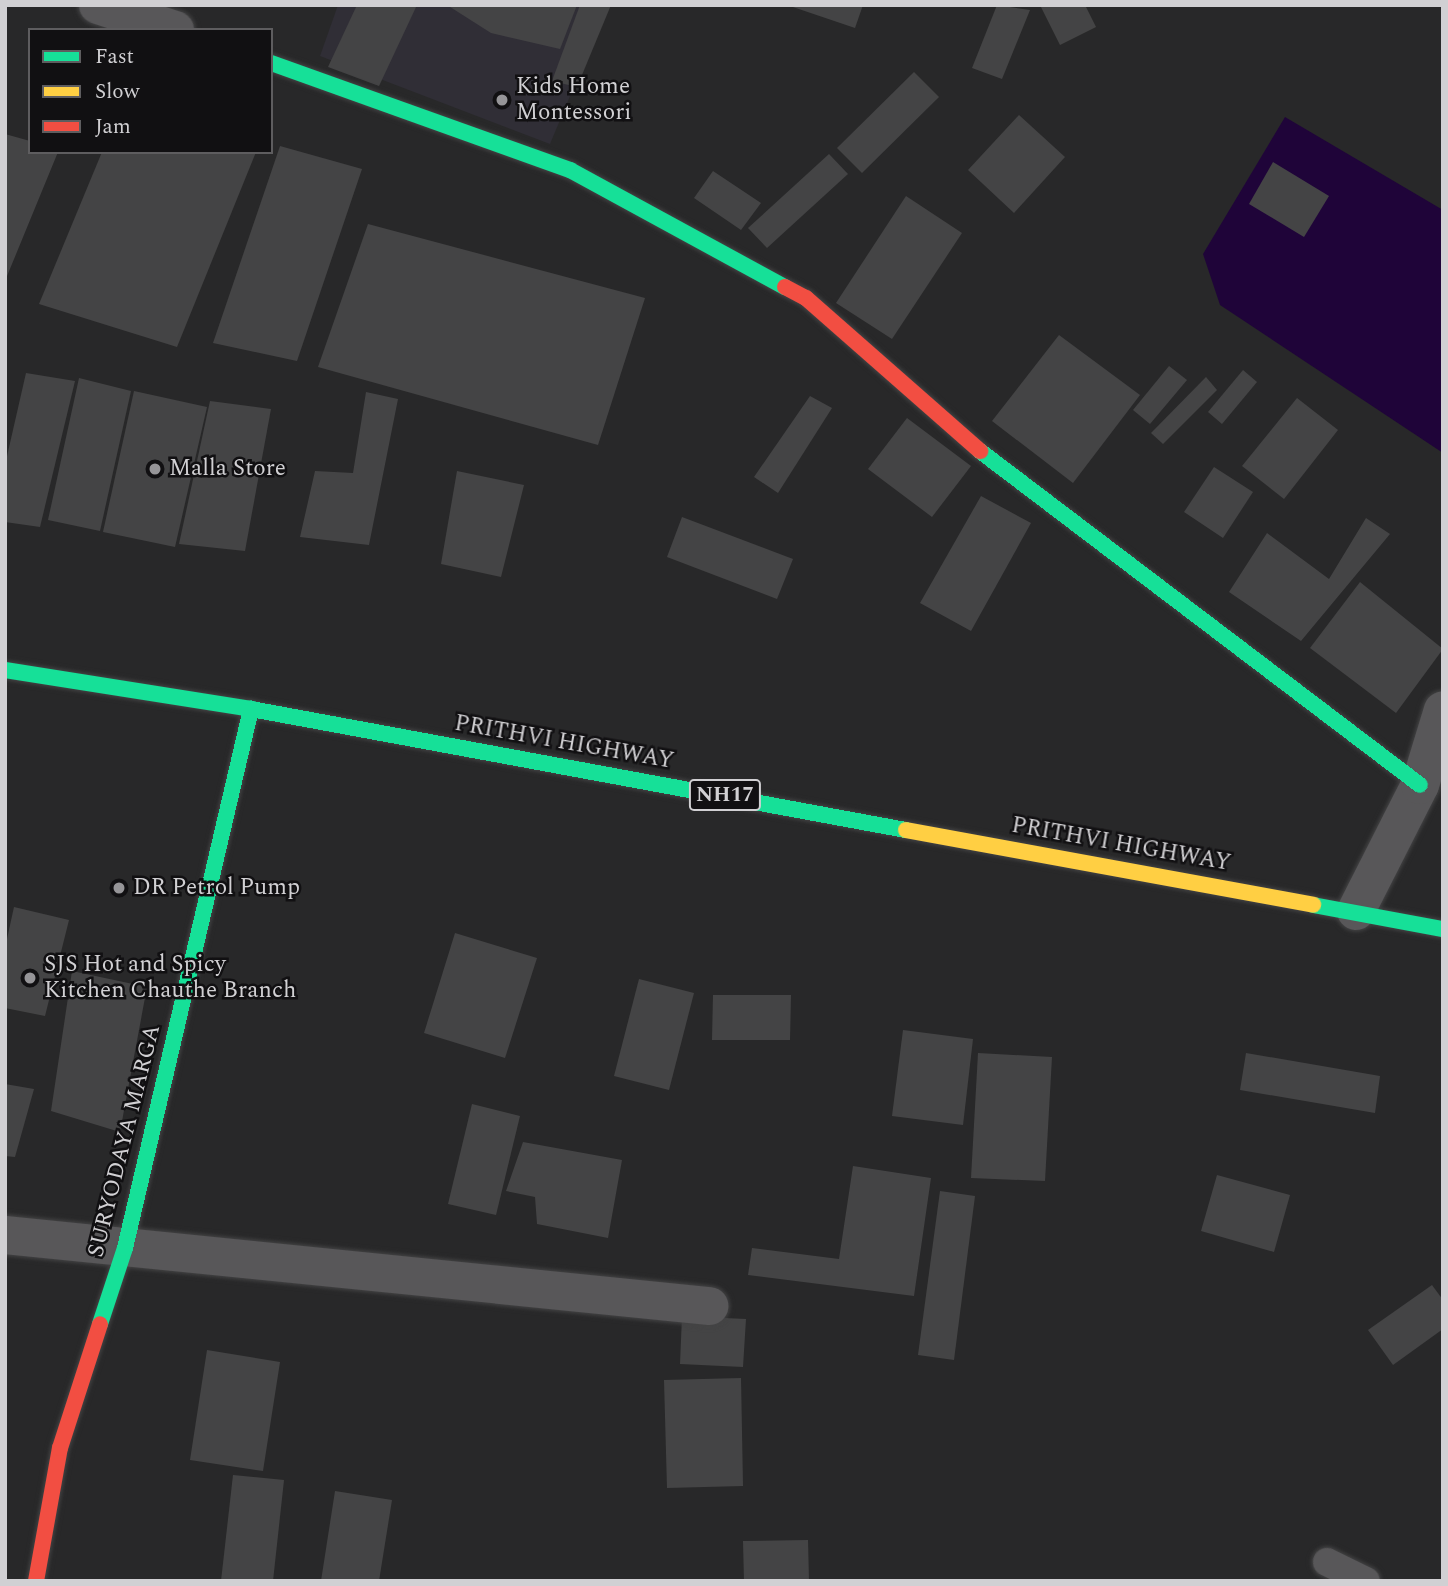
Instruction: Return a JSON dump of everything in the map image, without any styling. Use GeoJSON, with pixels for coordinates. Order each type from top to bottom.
{"type":"FeatureCollection","features":[{"type":"Feature","properties":{"kind":"main road"},"geometry":{"type":"LineString","coordinates":[[273,64],[570,170],[806,298],[987,457],[1420,785]]}},
{"type":"Feature","properties":{"kind":"main road","name":"PRITHVI HIGHWAY"},"geometry":{"type":"LineString","coordinates":[[5,670],[251,709],[1443,929]]}},
{"type":"Feature","properties":{"kind":"main road","name":"SURYODAYA MARGA"},"geometry":{"type":"LineString","coordinates":[[36,1581],[60,1448],[125,1248],[251,709]]}},
{"type":"Feature","properties":{"kind":"street"},"geometry":{"type":"LineString","coordinates":[[98,5],[169,28]]}},
{"type":"Feature","properties":{"kind":"street"},"geometry":{"type":"LineString","coordinates":[[1356,911],[1420,785],[1443,710]]}},
{"type":"Feature","properties":{"kind":"street"},"geometry":{"type":"LineString","coordinates":[[5,1235],[709,1306]]}},
{"type":"Feature","properties":{"kind":"lane"},"geometry":{"type":"LineString","coordinates":[[1327,1562],[1366,1581]]}},
{"type":"Feature","properties":{"kind":"shaded area","name":"Kids Home Montessori"},"geometry":{"type":"Polygon","coordinates":[[[338,5],[608,5],[550,144],[320,56],[338,5]]]}},
{"type":"Feature","properties":{"kind":"shaded area"},"geometry":{"type":"Polygon","coordinates":[[[1285,117],[1443,210],[1443,453],[1220,305],[1203,254],[1285,117]]]}},
{"type":"Feature","properties":{"kind":"building"},"geometry":{"type":"Polygon","coordinates":[[[357,5],[417,5],[379,86],[328,67],[357,5]]]}},
{"type":"Feature","properties":{"kind":"building"},"geometry":{"type":"Polygon","coordinates":[[[447,5],[577,5],[560,49],[491,33],[447,5]]]}},
{"type":"Feature","properties":{"kind":"building"},"geometry":{"type":"Polygon","coordinates":[[[580,5],[611,5],[577,87],[552,81],[580,5]]]}},
{"type":"Feature","properties":{"kind":"building"},"geometry":{"type":"Polygon","coordinates":[[[787,5],[863,5],[855,28],[787,5]]]}},
{"type":"Feature","properties":{"kind":"building"},"geometry":{"type":"Polygon","coordinates":[[[997,5],[1030,10],[1002,79],[972,68],[997,5]]]}},
{"type":"Feature","properties":{"kind":"building"},"geometry":{"type":"Polygon","coordinates":[[[1040,5],[1085,5],[1096,27],[1060,45],[1040,5]]]}},
{"type":"Feature","properties":{"kind":"building"},"geometry":{"type":"Polygon","coordinates":[[[914,72],[939,97],[862,173],[837,148],[914,72]]]}},
{"type":"Feature","properties":{"kind":"building"},"geometry":{"type":"Polygon","coordinates":[[[1019,115],[1065,157],[1014,213],[968,170],[1019,115]]]}},
{"type":"Feature","properties":{"kind":"building"},"geometry":{"type":"Polygon","coordinates":[[[5,134],[28,140],[28,154],[57,154],[5,281],[5,134]]]}},
{"type":"Feature","properties":{"kind":"building"},"geometry":{"type":"Polygon","coordinates":[[[280,146],[362,169],[297,361],[213,343],[280,146]]]}},
{"type":"Feature","properties":{"kind":"building"},"geometry":{"type":"Polygon","coordinates":[[[101,154],[255,154],[177,347],[39,304],[101,154]]]}},
{"type":"Feature","properties":{"kind":"building"},"geometry":{"type":"Polygon","coordinates":[[[829,154],[848,174],[767,248],[748,228],[829,154]]]}},
{"type":"Feature","properties":{"kind":"building"},"geometry":{"type":"Polygon","coordinates":[[[1273,162],[1329,196],[1304,237],[1249,204],[1273,162]]]}},
{"type":"Feature","properties":{"kind":"building"},"geometry":{"type":"Polygon","coordinates":[[[713,171],[761,203],[741,230],[694,198],[713,171]]]}},
{"type":"Feature","properties":{"kind":"building"},"geometry":{"type":"Polygon","coordinates":[[[906,196],[962,233],[892,339],[836,303],[906,196]]]}},
{"type":"Feature","properties":{"kind":"building"},"geometry":{"type":"Polygon","coordinates":[[[368,224],[645,298],[598,445],[318,367],[368,224]]]}},
{"type":"Feature","properties":{"kind":"building"},"geometry":{"type":"Polygon","coordinates":[[[1059,335],[1140,395],[1073,483],[992,421],[1059,335]]]}},
{"type":"Feature","properties":{"kind":"building"},"geometry":{"type":"Polygon","coordinates":[[[1169,366],[1187,380],[1150,424],[1133,410],[1169,366]]]}},
{"type":"Feature","properties":{"kind":"building"},"geometry":{"type":"Polygon","coordinates":[[[1243,370],[1257,382],[1222,424],[1208,412],[1243,370]]]}},
{"type":"Feature","properties":{"kind":"building"},"geometry":{"type":"Polygon","coordinates":[[[26,373],[75,381],[40,527],[5,522],[5,465],[26,373]]]}},
{"type":"Feature","properties":{"kind":"building"},"geometry":{"type":"Polygon","coordinates":[[[1206,377],[1217,390],[1163,444],[1151,433],[1206,377]]]}},
{"type":"Feature","properties":{"kind":"building"},"geometry":{"type":"Polygon","coordinates":[[[79,378],[131,391],[100,531],[48,520],[79,378]]]}},
{"type":"Feature","properties":{"kind":"building","name":"Malla Store"},"geometry":{"type":"Polygon","coordinates":[[[134,391],[207,407],[175,547],[103,532],[134,391]]]}},
{"type":"Feature","properties":{"kind":"building"},"geometry":{"type":"Polygon","coordinates":[[[366,392],[398,399],[369,545],[300,537],[315,471],[353,473],[366,392]]]}},
{"type":"Feature","properties":{"kind":"building"},"geometry":{"type":"Polygon","coordinates":[[[810,396],[832,408],[778,493],[754,477],[810,396]]]}},
{"type":"Feature","properties":{"kind":"building"},"geometry":{"type":"Polygon","coordinates":[[[1297,398],[1338,430],[1284,499],[1242,466],[1297,398]]]}},
{"type":"Feature","properties":{"kind":"building"},"geometry":{"type":"Polygon","coordinates":[[[210,401],[271,409],[245,551],[179,544],[210,401]]]}},
{"type":"Feature","properties":{"kind":"building"},"geometry":{"type":"Polygon","coordinates":[[[907,418],[971,466],[932,517],[868,469],[907,418]]]}},
{"type":"Feature","properties":{"kind":"building"},"geometry":{"type":"Polygon","coordinates":[[[1214,467],[1253,492],[1223,538],[1184,512],[1214,467]]]}},
{"type":"Feature","properties":{"kind":"building"},"geometry":{"type":"Polygon","coordinates":[[[457,471],[524,485],[501,577],[441,564],[457,471]]]}},
{"type":"Feature","properties":{"kind":"building"},"geometry":{"type":"Polygon","coordinates":[[[981,496],[1031,523],[971,631],[920,603],[981,496]]]}},
{"type":"Feature","properties":{"kind":"building"},"geometry":{"type":"Polygon","coordinates":[[[682,517],[793,559],[777,599],[667,557],[682,517]]]}},
{"type":"Feature","properties":{"kind":"building"},"geometry":{"type":"Polygon","coordinates":[[[1366,518],[1390,534],[1301,641],[1229,592],[1267,533],[1329,579],[1366,518]]]}},
{"type":"Feature","properties":{"kind":"building"},"geometry":{"type":"Polygon","coordinates":[[[1360,582],[1443,649],[1396,713],[1310,648],[1360,582]]]}},
{"type":"Feature","properties":{"kind":"building","name":"SJS Hot and Spicy Kitchen Chauthe Branch"},"geometry":{"type":"Polygon","coordinates":[[[14,907],[69,920],[45,1016],[5,1008],[5,948],[14,907]]]}},
{"type":"Feature","properties":{"kind":"building"},"geometry":{"type":"Polygon","coordinates":[[[455,933],[537,958],[505,1058],[424,1033],[455,933]]]}},
{"type":"Feature","properties":{"kind":"building"},"geometry":{"type":"Polygon","coordinates":[[[72,971],[147,987],[120,1132],[51,1111],[72,971]]]}},
{"type":"Feature","properties":{"kind":"building"},"geometry":{"type":"Polygon","coordinates":[[[639,979],[694,993],[669,1090],[614,1076],[639,979]]]}},
{"type":"Feature","properties":{"kind":"building"},"geometry":{"type":"Polygon","coordinates":[[[713,995],[791,995],[790,1040],[712,1040],[713,995]]]}},
{"type":"Feature","properties":{"kind":"building"},"geometry":{"type":"Polygon","coordinates":[[[903,1030],[973,1039],[963,1125],[892,1116],[903,1030]]]}},
{"type":"Feature","properties":{"kind":"building"},"geometry":{"type":"Polygon","coordinates":[[[978,1053],[1052,1057],[1045,1181],[971,1178],[978,1053]]]}},
{"type":"Feature","properties":{"kind":"building"},"geometry":{"type":"Polygon","coordinates":[[[1246,1053],[1380,1076],[1375,1113],[1240,1090],[1246,1053]]]}},
{"type":"Feature","properties":{"kind":"building"},"geometry":{"type":"Polygon","coordinates":[[[5,1084],[34,1089],[15,1157],[5,1156],[5,1084]]]}},
{"type":"Feature","properties":{"kind":"building"},"geometry":{"type":"Polygon","coordinates":[[[472,1104],[520,1116],[496,1215],[448,1204],[472,1104]]]}},
{"type":"Feature","properties":{"kind":"building"},"geometry":{"type":"Polygon","coordinates":[[[523,1142],[622,1160],[608,1238],[537,1224],[535,1197],[506,1191],[523,1142]]]}},
{"type":"Feature","properties":{"kind":"building"},"geometry":{"type":"Polygon","coordinates":[[[853,1166],[931,1178],[914,1296],[748,1275],[752,1248],[839,1259],[853,1166]]]}},
{"type":"Feature","properties":{"kind":"building"},"geometry":{"type":"Polygon","coordinates":[[[1217,1175],[1290,1195],[1274,1252],[1201,1231],[1217,1175]]]}},
{"type":"Feature","properties":{"kind":"building"},"geometry":{"type":"Polygon","coordinates":[[[940,1191],[975,1196],[954,1360],[918,1355],[940,1191]]]}},
{"type":"Feature","properties":{"kind":"building"},"geometry":{"type":"Polygon","coordinates":[[[1432,1285],[1443,1300],[1443,1329],[1393,1365],[1368,1330],[1432,1285]]]}},
{"type":"Feature","properties":{"kind":"building"},"geometry":{"type":"Polygon","coordinates":[[[682,1316],[746,1319],[743,1367],[680,1364],[682,1316]]]}},
{"type":"Feature","properties":{"kind":"building"},"geometry":{"type":"Polygon","coordinates":[[[207,1350],[280,1362],[263,1471],[190,1460],[207,1350]]]}},
{"type":"Feature","properties":{"kind":"building"},"geometry":{"type":"Polygon","coordinates":[[[741,1378],[743,1486],[667,1488],[664,1380],[741,1378]]]}},
{"type":"Feature","properties":{"kind":"building"},"geometry":{"type":"Polygon","coordinates":[[[233,1475],[284,1480],[273,1581],[221,1581],[233,1475]]]}},
{"type":"Feature","properties":{"kind":"building"},"geometry":{"type":"Polygon","coordinates":[[[335,1491],[392,1500],[379,1581],[321,1581],[335,1491]]]}},
{"type":"Feature","properties":{"kind":"building"},"geometry":{"type":"Polygon","coordinates":[[[808,1540],[809,1581],[744,1581],[743,1541],[808,1540]]]}},
{"type":"Feature","properties":{"kind":"traffic: fast"},"geometry":{"type":"LineString","coordinates":[[273,64],[570,170],[785,287]]}},
{"type":"Feature","properties":{"kind":"traffic: fast"},"geometry":{"type":"LineString","coordinates":[[980,451],[1420,785]]}},
{"type":"Feature","properties":{"kind":"traffic: fast"},"geometry":{"type":"LineString","coordinates":[[5,670],[251,709],[906,830]]}},
{"type":"Feature","properties":{"kind":"traffic: fast"},"geometry":{"type":"LineString","coordinates":[[100,1324],[125,1248],[251,709]]}},
{"type":"Feature","properties":{"kind":"traffic: fast"},"geometry":{"type":"LineString","coordinates":[[1313,905],[1443,929]]}},
{"type":"Feature","properties":{"kind":"traffic: slow"},"geometry":{"type":"LineString","coordinates":[[906,830],[1313,905]]}},
{"type":"Feature","properties":{"kind":"traffic: jam"},"geometry":{"type":"LineString","coordinates":[[785,287],[806,298],[980,451]]}},
{"type":"Feature","properties":{"kind":"traffic: jam"},"geometry":{"type":"LineString","coordinates":[[36,1581],[60,1448],[100,1324]]}},
{"type":"Feature","properties":{"kind":"place","name":"Kids Home Montessori"},"geometry":{"type":"Point","coordinates":[502,100]}},
{"type":"Feature","properties":{"kind":"place","name":"Malla Store"},"geometry":{"type":"Point","coordinates":[155,469]}},
{"type":"Feature","properties":{"kind":"place","name":"DR Petrol Pump"},"geometry":{"type":"Point","coordinates":[119,888]}},
{"type":"Feature","properties":{"kind":"place","name":"SJS Hot and Spicy Kitchen Chauthe Branch"},"geometry":{"type":"Point","coordinates":[30,978]}}]}
